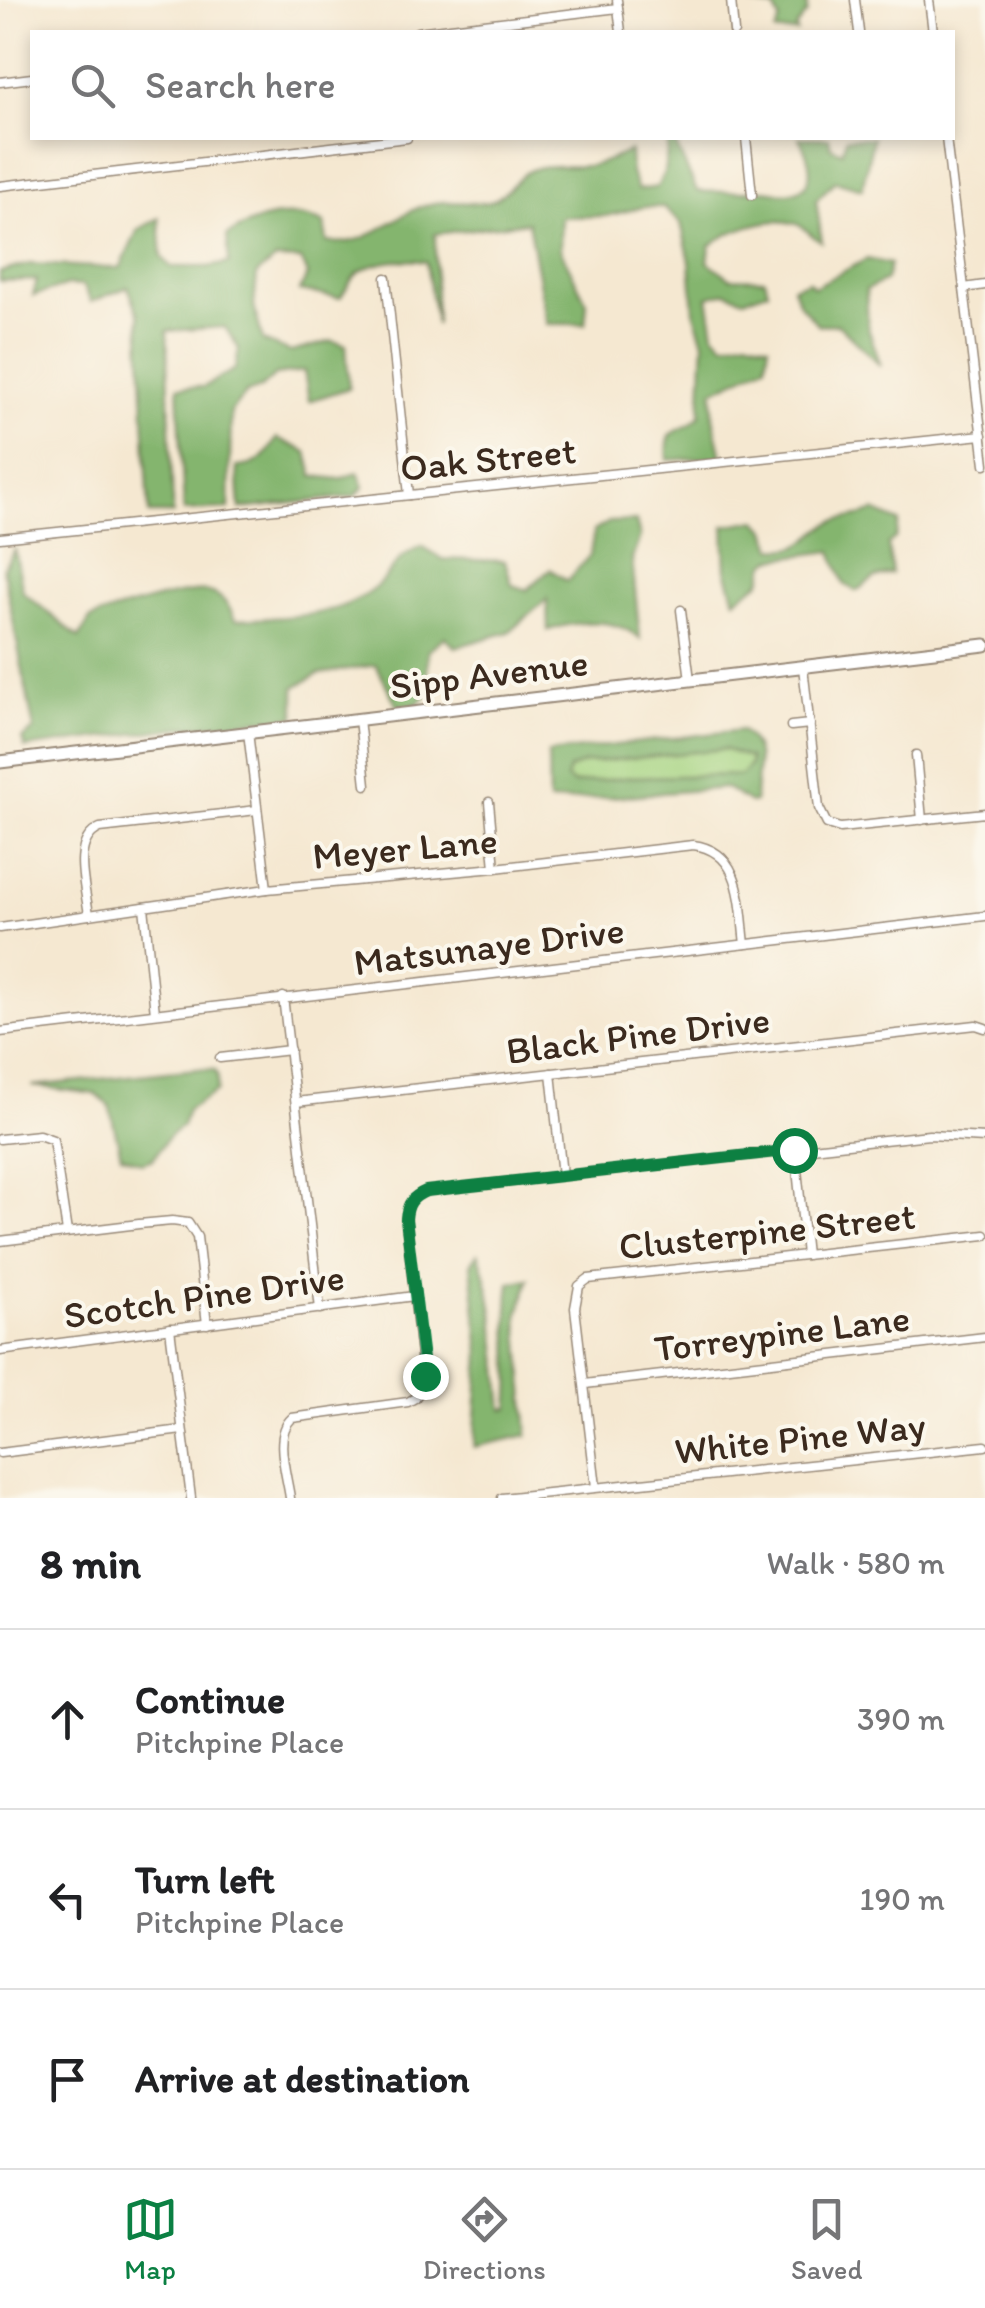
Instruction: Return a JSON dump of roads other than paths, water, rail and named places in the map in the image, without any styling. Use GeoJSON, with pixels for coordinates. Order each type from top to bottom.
{"type":"FeatureCollection","features":[{"type":"Feature","properties":{"kind":"street"},"geometry":{"type":"LineString","coordinates":[[731,0],[734,30]]}},
{"type":"Feature","properties":{"kind":"street"},"geometry":{"type":"LineString","coordinates":[[855,0],[859,30]]}},
{"type":"Feature","properties":{"kind":"street"},"geometry":{"type":"LineString","coordinates":[[930,0],[934,30]]}},
{"type":"Feature","properties":{"kind":"street"},"geometry":{"type":"LineString","coordinates":[[431,30],[618,4],[621,30]]}},
{"type":"Feature","properties":{"kind":"street"},"geometry":{"type":"LineString","coordinates":[[0,82],[30,78]]}},
{"type":"Feature","properties":{"kind":"street"},"geometry":{"type":"LineString","coordinates":[[0,186],[390,140]]}},
{"type":"Feature","properties":{"kind":"street"},"geometry":{"type":"LineString","coordinates":[[746,140],[752,195]]}},
{"type":"Feature","properties":{"kind":"street"},"geometry":{"type":"LineString","coordinates":[[946,140],[985,464]]}},
{"type":"Feature","properties":{"kind":"street"},"geometry":{"type":"LineString","coordinates":[[386,278],[409,495]]}},
{"type":"Feature","properties":{"kind":"street"},"geometry":{"type":"LineString","coordinates":[[964,288],[985,286]]}},
{"type":"Feature","properties":{"kind":"street","name":"Oak Street"},"geometry":{"type":"LineString","coordinates":[[0,538],[982,435]]}},
{"type":"Feature","properties":{"kind":"street"},"geometry":{"type":"LineString","coordinates":[[681,610],[690,680]]}},
{"type":"Feature","properties":{"kind":"street","name":"Sipp Avenue"},"geometry":{"type":"LineString","coordinates":[[0,762],[985,645]]}},
{"type":"Feature","properties":{"kind":"street"},"geometry":{"type":"LineString","coordinates":[[803,666],[819,808],[827,824],[840,828],[985,813]]}},
{"type":"Feature","properties":{"kind":"street"},"geometry":{"type":"LineString","coordinates":[[359,719],[366,785]]}},
{"type":"Feature","properties":{"kind":"street"},"geometry":{"type":"LineString","coordinates":[[792,726],[810,724]]}},
{"type":"Feature","properties":{"kind":"street"},"geometry":{"type":"LineString","coordinates":[[248,732],[267,889]]}},
{"type":"Feature","properties":{"kind":"street"},"geometry":{"type":"LineString","coordinates":[[916,755],[922,820]]}},
{"type":"Feature","properties":{"kind":"street"},"geometry":{"type":"LineString","coordinates":[[489,802],[496,868]]}},
{"type":"Feature","properties":{"kind":"street"},"geometry":{"type":"LineString","coordinates":[[89,915],[82,858],[90,832],[257,810]]}},
{"type":"Feature","properties":{"kind":"street","name":"Meyer Lane"},"geometry":{"type":"LineString","coordinates":[[0,928],[267,889],[693,846],[719,854],[736,877],[745,944]]}},
{"type":"Feature","properties":{"kind":"street"},"geometry":{"type":"LineString","coordinates":[[144,907],[155,1013]]}},
{"type":"Feature","properties":{"kind":"street","name":"Matsunaye Drive"},"geometry":{"type":"LineString","coordinates":[[0,1032],[985,916]]}},
{"type":"Feature","properties":{"kind":"street"},"geometry":{"type":"LineString","coordinates":[[283,997],[320,1309]]}},
{"type":"Feature","properties":{"kind":"street","name":"Black Pine Drive"},"geometry":{"type":"LineString","coordinates":[[296,1102],[976,1024],[985,1028]]}},
{"type":"Feature","properties":{"kind":"street"},"geometry":{"type":"LineString","coordinates":[[220,1058],[290,1050]]}},
{"type":"Feature","properties":{"kind":"street"},"geometry":{"type":"LineString","coordinates":[[551,1074],[562,1176]]}},
{"type":"Feature","properties":{"kind":"street"},"geometry":{"type":"LineString","coordinates":[[0,1139],[38,1135],[52,1140],[67,1232]]}},
{"type":"Feature","properties":{"kind":"street"},"geometry":{"type":"LineString","coordinates":[[290,1498],[282,1441],[286,1423],[292,1418],[408,1402],[421,1392],[425,1376],[406,1219],[410,1201],[417,1195],[929,1135],[985,1138]]}},
{"type":"Feature","properties":{"kind":"street"},"geometry":{"type":"LineString","coordinates":[[794,1150],[806,1255]]}},
{"type":"Feature","properties":{"kind":"street"},"geometry":{"type":"LineString","coordinates":[[0,1241],[172,1220],[188,1223],[197,1237],[207,1324]]}},
{"type":"Feature","properties":{"kind":"street","name":"Clusterpine Street"},"geometry":{"type":"LineString","coordinates":[[596,1487],[575,1308],[580,1286],[588,1279],[985,1235]]}},
{"type":"Feature","properties":{"kind":"street","name":"Scotch Pine Drive"},"geometry":{"type":"LineString","coordinates":[[0,1351],[414,1296]]}},
{"type":"Feature","properties":{"kind":"street"},"geometry":{"type":"LineString","coordinates":[[170,1328],[191,1498]]}},
{"type":"Feature","properties":{"kind":"street","name":"Torreypine Lane"},"geometry":{"type":"LineString","coordinates":[[584,1384],[985,1338]]}},
{"type":"Feature","properties":{"kind":"street"},"geometry":{"type":"LineString","coordinates":[[0,1453],[182,1430]]}},
{"type":"Feature","properties":{"kind":"street","name":"White Pine Way"},"geometry":{"type":"LineString","coordinates":[[502,1498],[985,1446]]}}]}
